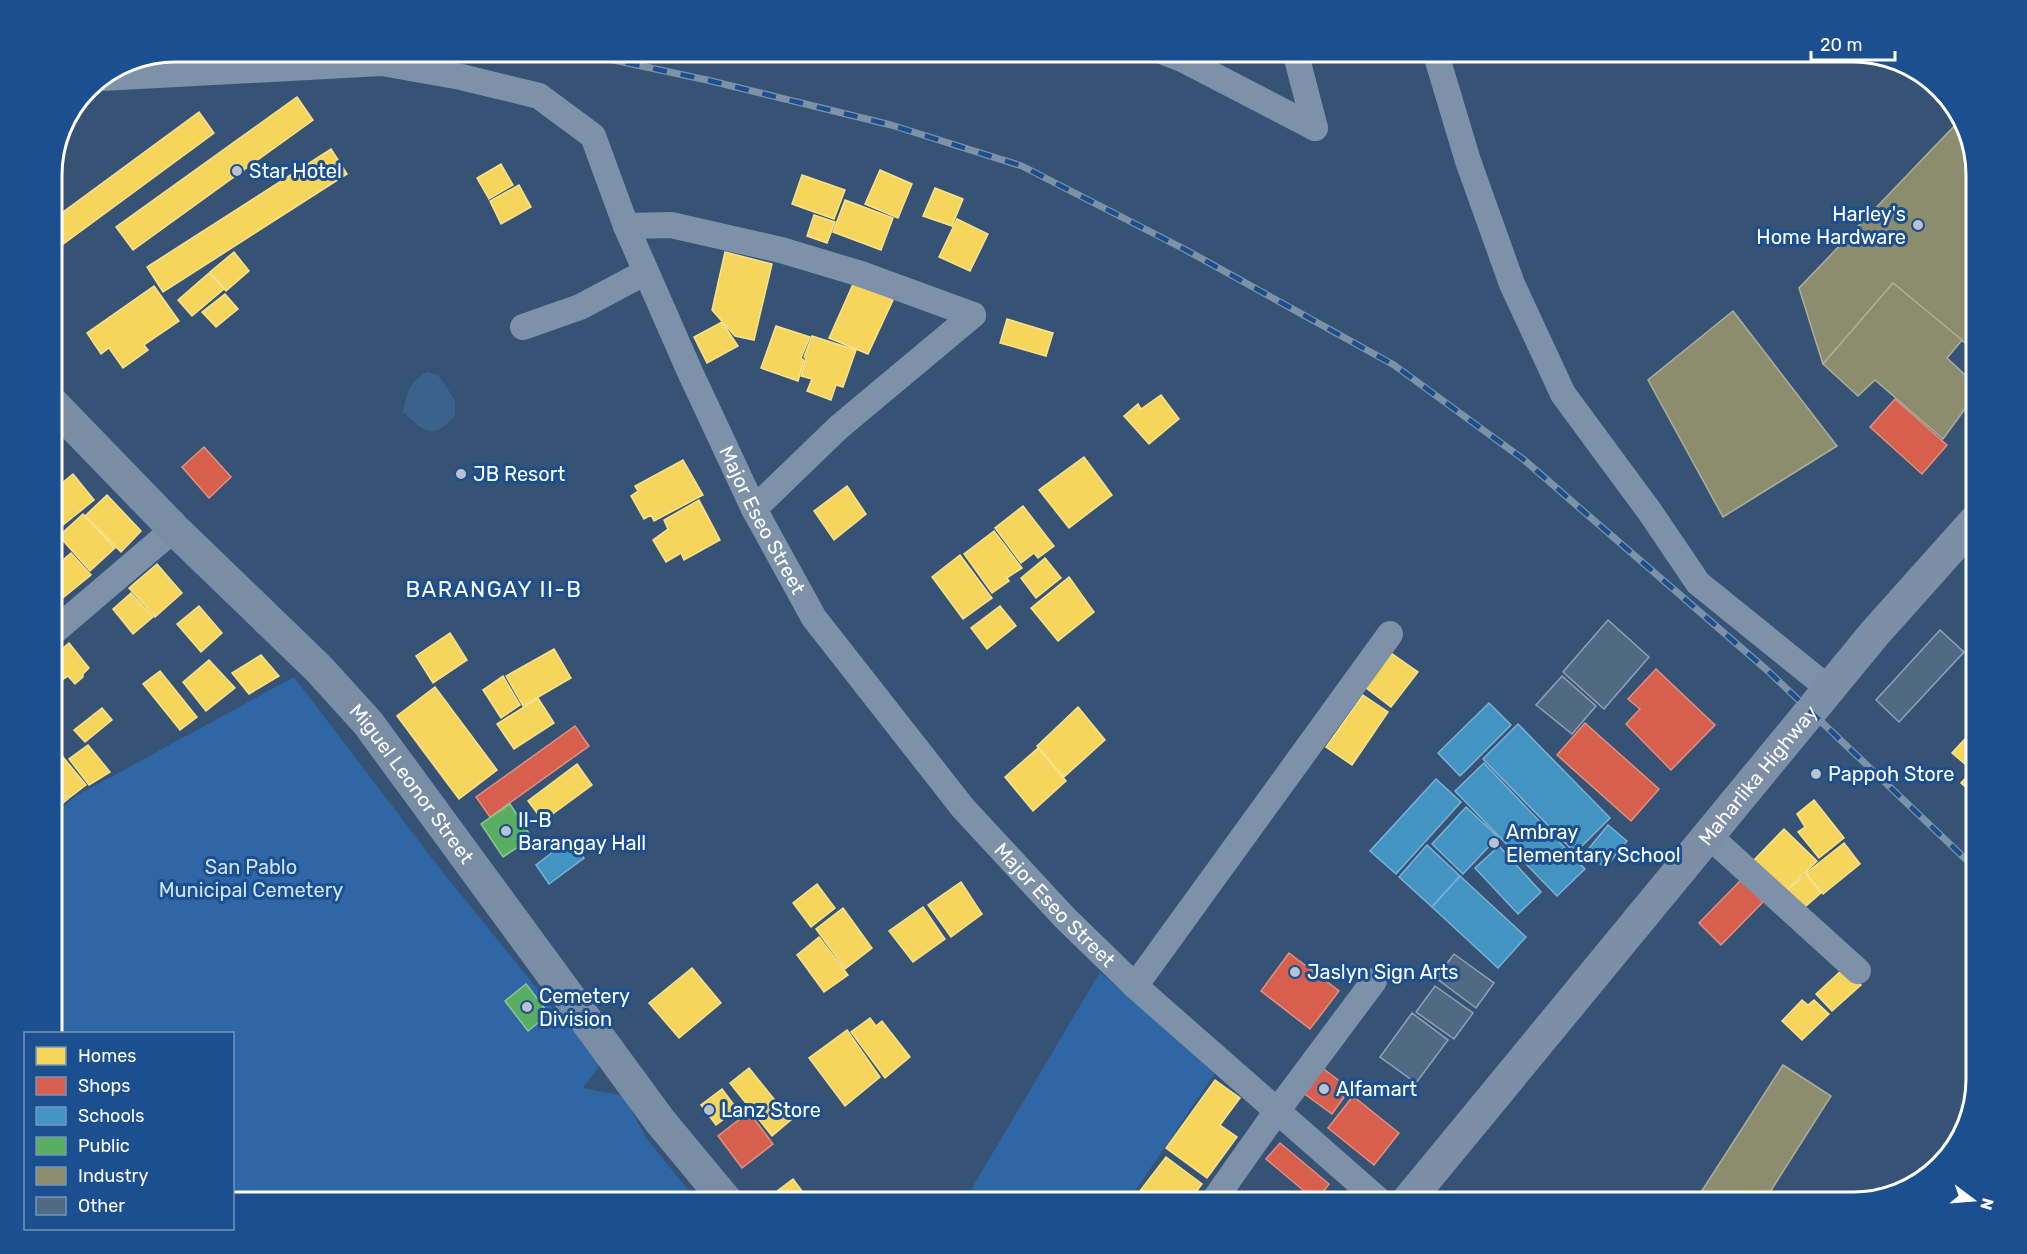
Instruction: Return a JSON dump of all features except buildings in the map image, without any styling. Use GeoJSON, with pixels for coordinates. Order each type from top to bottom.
{"type":"FeatureCollection","features":[{"type":"Feature","properties":{"kind":"main road","name":"Maharlika Highway"},"geometry":{"type":"LineString","coordinates":[[1415,1192],[1828,688],[1965,532]]}},
{"type":"Feature","properties":{"kind":"street"},"geometry":{"type":"LineString","coordinates":[[1188,62],[1316,128],[1298,62]]}},
{"type":"Feature","properties":{"kind":"street"},"geometry":{"type":"LineString","coordinates":[[1438,62],[1468,161],[1512,284],[1563,394],[1650,512],[1698,583],[1828,688]]}},
{"type":"Feature","properties":{"kind":"street","name":"Major Eseo Street"},"geometry":{"type":"LineString","coordinates":[[118,77],[382,63],[461,77],[539,96],[593,136],[626,226],[690,372],[754,509],[814,618],[963,808],[1065,918],[1135,986],[1369,1192]]}},
{"type":"Feature","properties":{"kind":"street"},"geometry":{"type":"LineString","coordinates":[[626,226],[671,225],[781,250],[861,274],[973,315],[839,426],[754,509]]}},
{"type":"Feature","properties":{"kind":"street"},"geometry":{"type":"LineString","coordinates":[[523,327],[580,307],[646,272]]}},
{"type":"Feature","properties":{"kind":"street","name":"Miguel Leonor Street"},"geometry":{"type":"LineString","coordinates":[[62,413],[174,529],[319,669],[368,723],[648,1104],[719,1192]]}},
{"type":"Feature","properties":{"kind":"street"},"geometry":{"type":"LineString","coordinates":[[62,625],[174,529]]}},
{"type":"Feature","properties":{"kind":"street"},"geometry":{"type":"LineString","coordinates":[[1135,986],[1390,634]]}},
{"type":"Feature","properties":{"kind":"street"},"geometry":{"type":"LineString","coordinates":[[1708,835],[1858,971]]}},
{"type":"Feature","properties":{"kind":"street"},"geometry":{"type":"LineString","coordinates":[[1220,1192],[1374,981]]}},
{"type":"Feature","properties":{"kind":"green space","name":"San Pablo Municipal Cemetery"},"geometry":{"type":"Polygon","coordinates":[[[294,677],[441,870],[560,1017],[603,1061],[583,1088],[624,1096],[646,1138],[690,1192],[234,1192],[234,1032],[62,1032],[62,808],[76,796],[294,677]]]}},
{"type":"Feature","properties":{"kind":"green space"},"geometry":{"type":"Polygon","coordinates":[[[1100,972],[1215,1073],[1134,1192],[970,1192],[1100,972]]]}},
{"type":"Feature","properties":{"kind":"shaded area"},"geometry":{"type":"Polygon","coordinates":[[[428,372],[438,375],[455,400],[455,416],[441,429],[434,431],[423,429],[403,412],[413,383],[428,372]]]}},
{"type":"Feature","properties":{"kind":"railway"},"geometry":{"type":"LineString","coordinates":[[623,62],[891,125],[1022,166],[1186,250],[1394,365],[1523,459],[1768,671],[1966,859]]}},
{"type":"Feature","properties":{"kind":"place","name":"Star Hotel"},"geometry":{"type":"Point","coordinates":[237,171]}},
{"type":"Feature","properties":{"kind":"place","name":"Harley's Home Hardware"},"geometry":{"type":"Point","coordinates":[1918,225]}},
{"type":"Feature","properties":{"kind":"place","name":"JB Resort"},"geometry":{"type":"Point","coordinates":[461,474]}},
{"type":"Feature","properties":{"kind":"place","name":"Pappoh Store"},"geometry":{"type":"Point","coordinates":[1816,774]}},
{"type":"Feature","properties":{"kind":"place","name":"II-B Barangay Hall"},"geometry":{"type":"Point","coordinates":[506,831]}},
{"type":"Feature","properties":{"kind":"place","name":"Ambray Elementary School"},"geometry":{"type":"Point","coordinates":[1494,843]}},
{"type":"Feature","properties":{"kind":"place","name":"Jaslyn Sign Arts"},"geometry":{"type":"Point","coordinates":[1295,972]}},
{"type":"Feature","properties":{"kind":"place","name":"Cemetery Division"},"geometry":{"type":"Point","coordinates":[527,1007]}},
{"type":"Feature","properties":{"kind":"place","name":"Alfamart"},"geometry":{"type":"Point","coordinates":[1324,1089]}},
{"type":"Feature","properties":{"kind":"place","name":"Lanz Store"},"geometry":{"type":"Point","coordinates":[709,1110]}},
{"type":"Feature","properties":{"kind":"district","name":"BARANGAY II-B"},"geometry":{"type":"Point","coordinates":[494,589]}}]}
